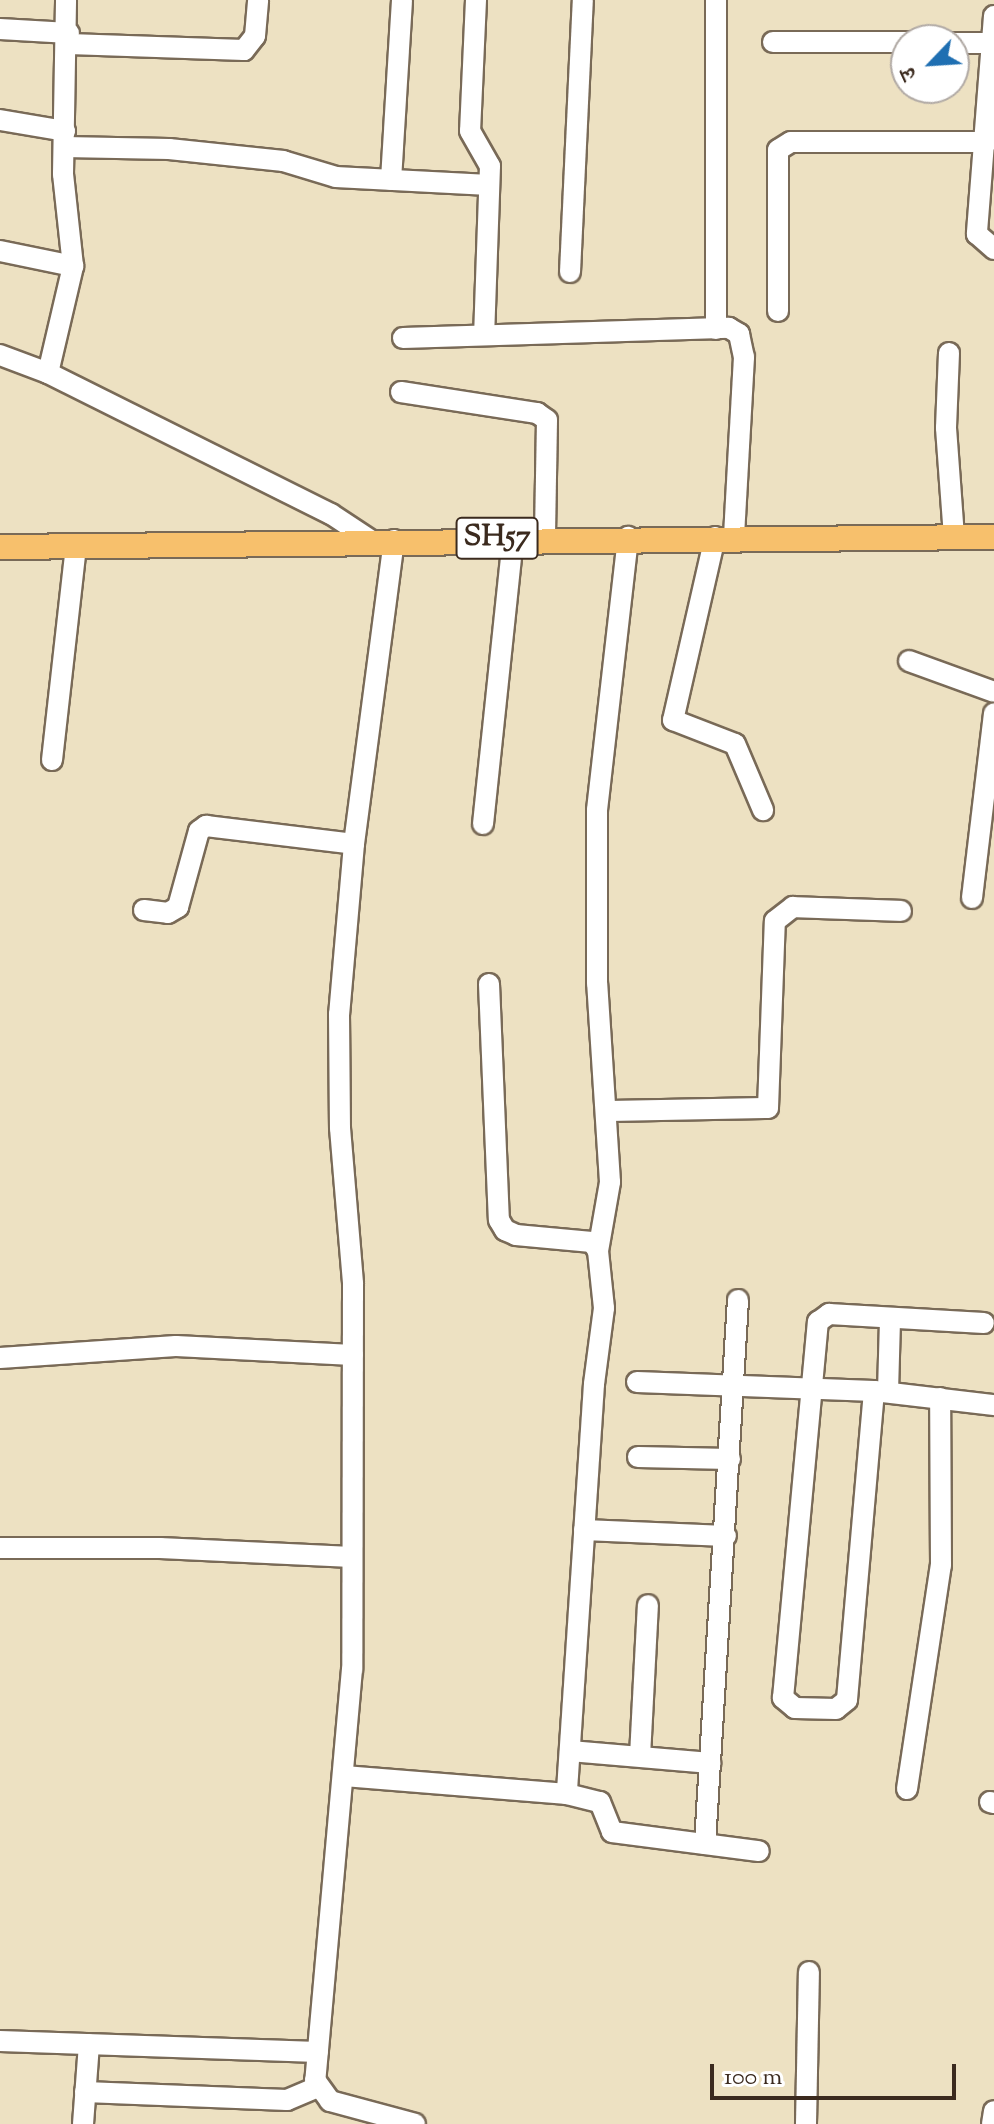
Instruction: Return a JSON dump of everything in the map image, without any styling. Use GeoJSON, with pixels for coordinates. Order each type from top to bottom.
{"type":"FeatureCollection","features":[{"type":"Feature","properties":{"kind":"main road","name":"SH57"},"geometry":{"type":"LineString","coordinates":[[0,547],[513,538],[994,537]]}},
{"type":"Feature","properties":{"kind":"street"},"geometry":{"type":"LineString","coordinates":[[48,373],[73,266],[64,139],[69,39],[66,0]]}},
{"type":"Feature","properties":{"kind":"street"},"geometry":{"type":"LineString","coordinates":[[0,29],[69,39],[244,50],[255,36],[258,0]]}},
{"type":"Feature","properties":{"kind":"street"},"geometry":{"type":"LineString","coordinates":[[391,180],[402,0]]}},
{"type":"Feature","properties":{"kind":"street"},"geometry":{"type":"LineString","coordinates":[[476,0],[470,131],[488,158],[484,335]]}},
{"type":"Feature","properties":{"kind":"street"},"geometry":{"type":"LineString","coordinates":[[570,272],[583,0]]}},
{"type":"Feature","properties":{"kind":"street"},"geometry":{"type":"LineString","coordinates":[[716,0],[716,329]]}},
{"type":"Feature","properties":{"kind":"street"},"geometry":{"type":"LineString","coordinates":[[994,16],[992,88],[977,234],[994,249]]}},
{"type":"Feature","properties":{"kind":"street"},"geometry":{"type":"LineString","coordinates":[[773,42],[890,42]]}},
{"type":"Feature","properties":{"kind":"street"},"geometry":{"type":"LineString","coordinates":[[970,43],[993,43]]}},
{"type":"Feature","properties":{"kind":"street"},"geometry":{"type":"LineString","coordinates":[[0,120],[64,139],[283,161],[336,177],[489,185]]}},
{"type":"Feature","properties":{"kind":"street"},"geometry":{"type":"LineString","coordinates":[[778,311],[778,150],[791,142],[987,142]]}},
{"type":"Feature","properties":{"kind":"street"},"geometry":{"type":"LineString","coordinates":[[0,251],[73,266]]}},
{"type":"Feature","properties":{"kind":"street"},"geometry":{"type":"LineString","coordinates":[[403,338],[729,328],[743,342],[725,537],[673,720],[735,744],[763,810]]}},
{"type":"Feature","properties":{"kind":"street"},"geometry":{"type":"LineString","coordinates":[[949,353],[946,428],[954,537]]}},
{"type":"Feature","properties":{"kind":"street"},"geometry":{"type":"LineString","coordinates":[[0,355],[48,373],[383,540],[339,1014],[353,1355],[352,1669],[318,2052],[318,2087],[330,2101],[415,2124]]}},
{"type":"Feature","properties":{"kind":"street"},"geometry":{"type":"LineString","coordinates":[[401,392],[537,413],[547,420],[545,538]]}},
{"type":"Feature","properties":{"kind":"street"},"geometry":{"type":"LineString","coordinates":[[567,1794],[584,1530],[604,1308],[598,1251],[610,1206],[597,983],[597,810],[628,537]]}},
{"type":"Feature","properties":{"kind":"street"},"geometry":{"type":"LineString","coordinates":[[483,824],[513,538]]}},
{"type":"Feature","properties":{"kind":"street"},"geometry":{"type":"LineString","coordinates":[[52,760],[76,545]]}},
{"type":"Feature","properties":{"kind":"street"},"geometry":{"type":"LineString","coordinates":[[909,661],[994,692]]}},
{"type":"Feature","properties":{"kind":"street"},"geometry":{"type":"LineString","coordinates":[[972,898],[994,713]]}},
{"type":"Feature","properties":{"kind":"street"},"geometry":{"type":"LineString","coordinates":[[144,910],[168,913],[178,907],[199,831],[206,826],[354,844]]}},
{"type":"Feature","properties":{"kind":"street"},"geometry":{"type":"LineString","coordinates":[[606,1111],[768,1108],[775,921],[793,907],[901,911]]}},
{"type":"Feature","properties":{"kind":"street"},"geometry":{"type":"LineString","coordinates":[[489,984],[499,1220],[505,1230],[516,1235],[582,1239],[598,1251]]}},
{"type":"Feature","properties":{"kind":"street"},"geometry":{"type":"LineString","coordinates":[[705,1844],[738,1300]]}},
{"type":"Feature","properties":{"kind":"street"},"geometry":{"type":"LineString","coordinates":[[890,1319],[847,1700],[836,1709],[795,1708],[783,1698],[803,1514],[810,1387],[822,1316],[984,1323]]}},
{"type":"Feature","properties":{"kind":"street"},"geometry":{"type":"LineString","coordinates":[[0,1358],[176,1346],[353,1355]]}},
{"type":"Feature","properties":{"kind":"street"},"geometry":{"type":"LineString","coordinates":[[637,1382],[734,1382],[881,1392],[994,1405]]}},
{"type":"Feature","properties":{"kind":"street"},"geometry":{"type":"LineString","coordinates":[[907,1789],[941,1565],[940,1398]]}},
{"type":"Feature","properties":{"kind":"street"},"geometry":{"type":"LineString","coordinates":[[638,1457],[730,1459]]}},
{"type":"Feature","properties":{"kind":"street"},"geometry":{"type":"LineString","coordinates":[[584,1530],[726,1536]]}},
{"type":"Feature","properties":{"kind":"street"},"geometry":{"type":"LineString","coordinates":[[0,1548],[160,1548],[352,1557]]}},
{"type":"Feature","properties":{"kind":"street"},"geometry":{"type":"LineString","coordinates":[[640,1756],[648,1605]]}},
{"type":"Feature","properties":{"kind":"street"},"geometry":{"type":"LineString","coordinates":[[570,1751],[710,1763]]}},
{"type":"Feature","properties":{"kind":"street"},"geometry":{"type":"LineString","coordinates":[[344,1776],[567,1794],[600,1802],[612,1832],[759,1851]]}},
{"type":"Feature","properties":{"kind":"street"},"geometry":{"type":"LineString","coordinates":[[806,2124],[809,1972]]}},
{"type":"Feature","properties":{"kind":"street"},"geometry":{"type":"LineString","coordinates":[[0,2041],[318,2052]]}},
{"type":"Feature","properties":{"kind":"street"},"geometry":{"type":"LineString","coordinates":[[83,2124],[89,2044]]}},
{"type":"Feature","properties":{"kind":"street"},"geometry":{"type":"LineString","coordinates":[[85,2092],[287,2100],[318,2087]]}},
{"type":"Feature","properties":{"kind":"street"},"geometry":{"type":"LineString","coordinates":[[992,2124],[994,2111]]}}]}
